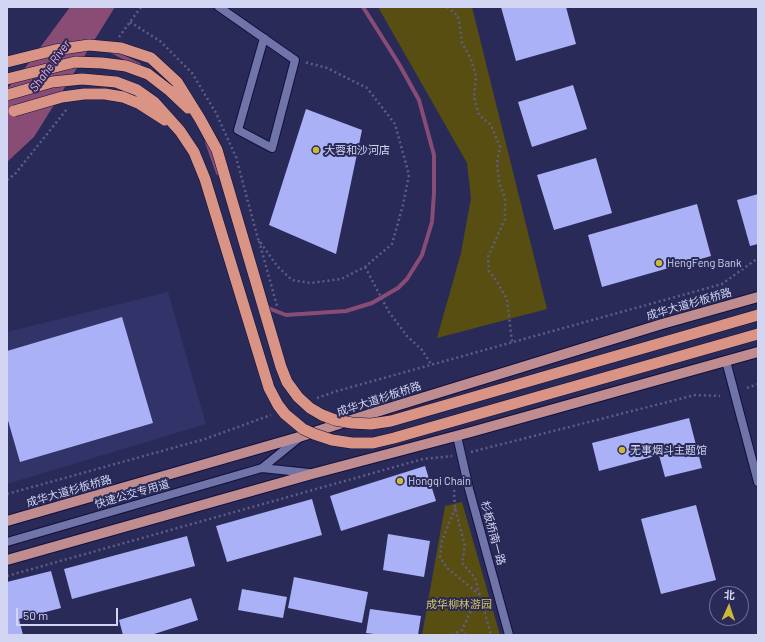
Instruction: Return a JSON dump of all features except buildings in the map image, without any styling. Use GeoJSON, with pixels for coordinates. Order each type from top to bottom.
{"type":"FeatureCollection","features":[{"type":"Feature","properties":{"kind":"highway"},"geometry":{"type":"LineString","coordinates":[[7,62],[55,50],[89,45],[121,48],[151,58],[177,82],[217,150],[281,367],[287,382],[298,397],[310,408],[335,420],[371,424],[391,421],[758,315]]}},
{"type":"Feature","properties":{"kind":"highway"},"geometry":{"type":"LineString","coordinates":[[7,79],[75,62],[126,66],[148,74],[170,90],[200,119]]}},
{"type":"Feature","properties":{"kind":"highway"},"geometry":{"type":"LineString","coordinates":[[7,95],[52,82],[82,79],[116,82],[137,90],[154,102],[180,131],[194,152],[205,179],[269,388],[278,405],[285,414],[303,429],[332,440],[352,443],[373,443],[394,438],[758,334]]}},
{"type":"Feature","properties":{"kind":"highway"},"geometry":{"type":"LineString","coordinates":[[14,111],[62,97],[84,94],[105,94],[123,97],[140,104],[180,131]]}},
{"type":"Feature","properties":{"kind":"main road","name":"成华大道杉板桥路"},"geometry":{"type":"LineString","coordinates":[[7,521],[299,437],[662,324],[758,297]]}},
{"type":"Feature","properties":{"kind":"main road"},"geometry":{"type":"LineString","coordinates":[[7,560],[312,474],[457,436],[758,352]]}},
{"type":"Feature","properties":{"kind":"street"},"geometry":{"type":"LineString","coordinates":[[219,7],[264,38],[295,60],[272,148],[238,130],[264,38]]}},
{"type":"Feature","properties":{"kind":"street"},"geometry":{"type":"LineString","coordinates":[[726,361],[758,482]]}},
{"type":"Feature","properties":{"kind":"street","name":"杉板桥南一路"},"geometry":{"type":"LineString","coordinates":[[457,436],[509,635]]}},
{"type":"Feature","properties":{"kind":"street"},"geometry":{"type":"LineString","coordinates":[[262,468],[299,437]]}},
{"type":"Feature","properties":{"kind":"street"},"geometry":{"type":"LineString","coordinates":[[262,468],[312,474]]}},
{"type":"Feature","properties":{"kind":"street","name":"快速公交专用道"},"geometry":{"type":"LineString","coordinates":[[7,542],[262,468]]}},
{"type":"Feature","properties":{"kind":"path"},"geometry":{"type":"LineString","coordinates":[[118,38],[141,7]]}},
{"type":"Feature","properties":{"kind":"path"},"geometry":{"type":"LineString","coordinates":[[447,7],[458,16],[462,43],[471,59],[476,76],[474,97],[479,115],[491,125],[500,147],[497,163],[499,182],[505,198],[505,218],[488,257],[489,271],[498,282],[507,299],[512,342]]}},
{"type":"Feature","properties":{"kind":"path"},"geometry":{"type":"LineString","coordinates":[[130,22],[160,41],[192,73],[216,113],[236,157],[275,299]]}},
{"type":"Feature","properties":{"kind":"path"},"geometry":{"type":"LineString","coordinates":[[258,239],[276,266],[292,280],[310,283],[341,278],[365,267],[392,244],[406,190],[409,175],[395,124],[367,88],[327,68],[295,60]]}},
{"type":"Feature","properties":{"kind":"path"},"geometry":{"type":"LineString","coordinates":[[7,180],[15,174],[69,106]]}},
{"type":"Feature","properties":{"kind":"path"},"geometry":{"type":"LineString","coordinates":[[310,401],[338,390],[722,284],[758,258]]}},
{"type":"Feature","properties":{"kind":"path"},"geometry":{"type":"LineString","coordinates":[[365,267],[389,312],[407,336],[422,350],[431,364]]}},
{"type":"Feature","properties":{"kind":"path"},"geometry":{"type":"LineString","coordinates":[[747,388],[758,384]]}},
{"type":"Feature","properties":{"kind":"path"},"geometry":{"type":"LineString","coordinates":[[7,576],[423,459],[461,454],[695,395],[720,396]]}},
{"type":"Feature","properties":{"kind":"path"},"geometry":{"type":"LineString","coordinates":[[7,494],[205,440],[276,413]]}},
{"type":"Feature","properties":{"kind":"path"},"geometry":{"type":"LineString","coordinates":[[456,477],[454,492],[455,508],[465,546],[462,563],[474,578],[491,635]]}},
{"type":"Feature","properties":{"kind":"path"},"geometry":{"type":"LineString","coordinates":[[455,508],[442,541],[440,558],[447,568],[479,594]]}},
{"type":"Feature","properties":{"kind":"path"},"geometry":{"type":"LineString","coordinates":[[452,635],[462,630],[479,594]]}},
{"type":"Feature","properties":{"kind":"path"},"geometry":{"type":"LineString","coordinates":[[462,630],[466,635]]}},
{"type":"Feature","properties":{"kind":"shaded area"},"geometry":{"type":"Polygon","coordinates":[[[168,292],[206,424],[7,484],[7,332],[168,292]]]}},
{"type":"Feature","properties":{"kind":"green space"},"geometry":{"type":"Polygon","coordinates":[[[378,7],[472,7],[547,309],[437,338],[461,253],[471,198],[467,163],[378,7]]]}},
{"type":"Feature","properties":{"kind":"green space","name":"成华柳林游园"},"geometry":{"type":"Polygon","coordinates":[[[462,502],[500,635],[422,635],[445,506],[462,502]]]}},
{"type":"Feature","properties":{"kind":"water","name":"Shahe River"},"geometry":{"type":"Polygon","coordinates":[[[70,7],[115,7],[34,137],[7,162],[7,89],[25,68],[70,7]]]}},
{"type":"Feature","properties":{"kind":"waterway"},"geometry":{"type":"LineString","coordinates":[[266,305],[268,308],[286,315],[346,311],[372,303],[398,288],[407,279],[422,255],[432,222],[434,155],[419,100],[399,64],[363,7]]}},
{"type":"Feature","properties":{"kind":"waterway"},"geometry":{"type":"LineString","coordinates":[[111,51],[139,65]]}},
{"type":"Feature","properties":{"kind":"waterway"},"geometry":{"type":"LineString","coordinates":[[207,142],[218,173]]}},
{"type":"Feature","properties":{"kind":"place","name":"大蓉和沙河店"},"geometry":{"type":"Point","coordinates":[316,150]}},
{"type":"Feature","properties":{"kind":"place","name":"HengFeng Bank"},"geometry":{"type":"Point","coordinates":[659,263]}},
{"type":"Feature","properties":{"kind":"place","name":"无事烟斗主题馆"},"geometry":{"type":"Point","coordinates":[622,450]}},
{"type":"Feature","properties":{"kind":"place","name":"Hongqi Chain"},"geometry":{"type":"Point","coordinates":[400,481]}}]}
